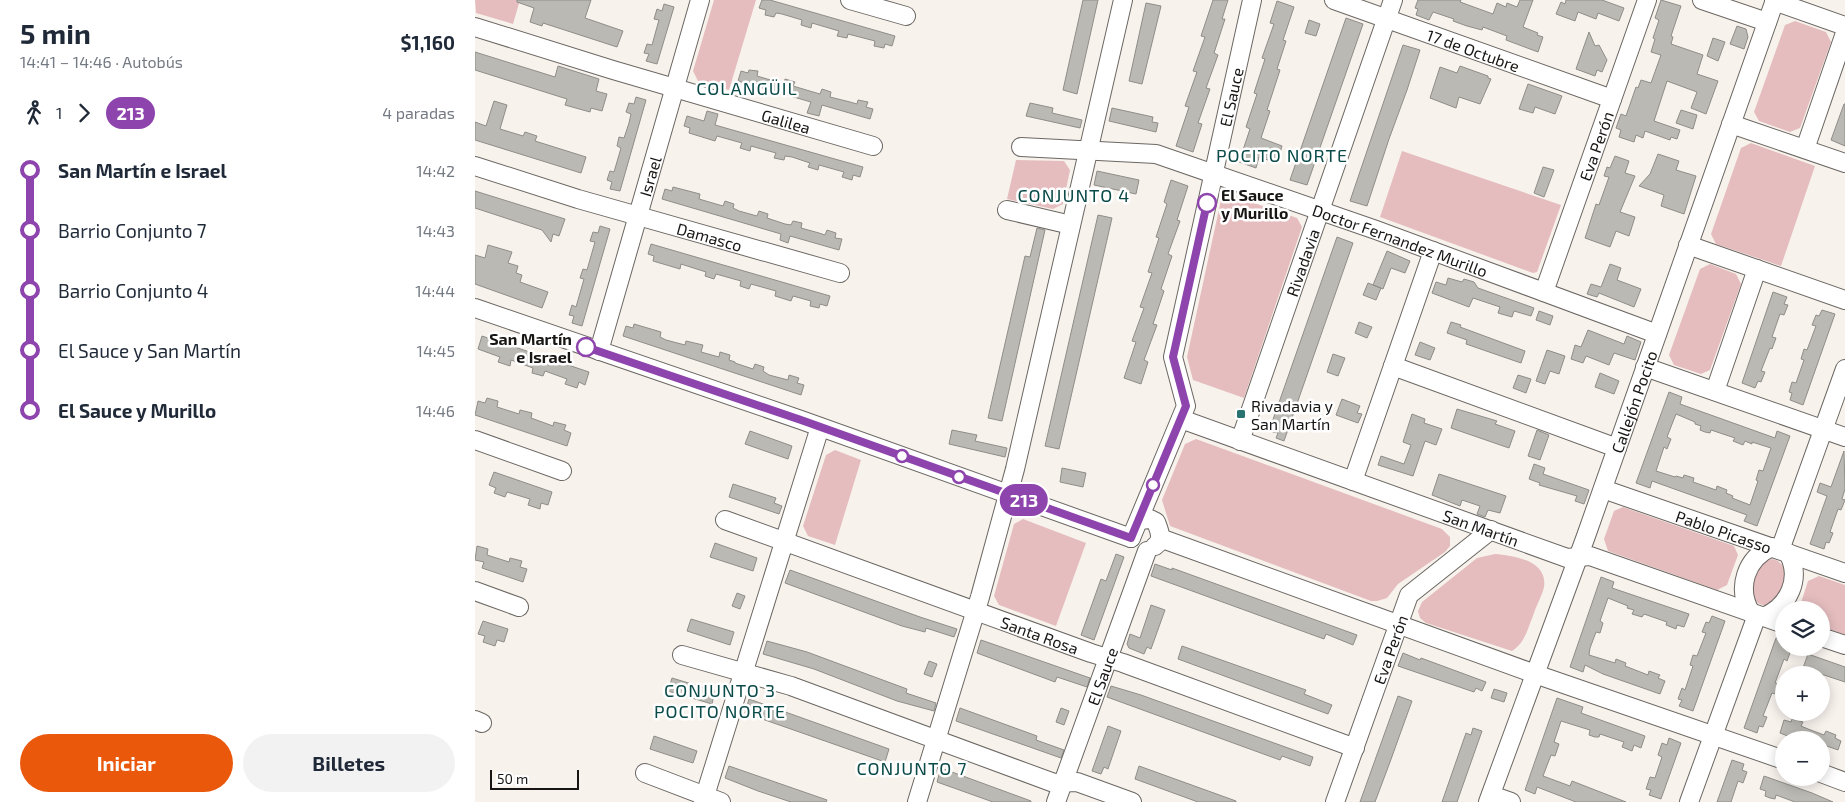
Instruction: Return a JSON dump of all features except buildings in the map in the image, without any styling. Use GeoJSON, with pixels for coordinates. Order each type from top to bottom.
{"type":"FeatureCollection","features":[{"type":"Feature","properties":{"kind":"street","name":"Israel"},"geometry":{"type":"LineString","coordinates":[[599,351],[700,0]]}},
{"type":"Feature","properties":{"kind":"street"},"geometry":{"type":"LineString","coordinates":[[850,0],[906,16]]}},
{"type":"Feature","properties":{"kind":"street"},"geometry":{"type":"LineString","coordinates":[[917,802],[976,612],[1008,494],[1123,0]]}},
{"type":"Feature","properties":{"kind":"street","name":"El Sauce"},"geometry":{"type":"LineString","coordinates":[[1131,538],[1186,406],[1173,357],[1253,0]]}},
{"type":"Feature","properties":{"kind":"street","name":"17 de Octubre"},"geometry":{"type":"LineString","coordinates":[[1335,0],[1612,99]]}},
{"type":"Feature","properties":{"kind":"street","name":"Rivadavia"},"geometry":{"type":"LineString","coordinates":[[1240,441],[1393,0]]}},
{"type":"Feature","properties":{"kind":"street","name":"Eva Perón"},"geometry":{"type":"LineString","coordinates":[[1544,292],[1647,0]]}},
{"type":"Feature","properties":{"kind":"street"},"geometry":{"type":"LineString","coordinates":[[1702,0],[1767,22]]}},
{"type":"Feature","properties":{"kind":"street"},"geometry":{"type":"LineString","coordinates":[[1775,1],[1845,26]]}},
{"type":"Feature","properties":{"kind":"street","name":"Callejón Pocito"},"geometry":{"type":"LineString","coordinates":[[1489,798],[1603,488],[1775,1]]}},
{"type":"Feature","properties":{"kind":"street","name":"Galilea"},"geometry":{"type":"LineString","coordinates":[[475,27],[613,70],[873,146]]}},
{"type":"Feature","properties":{"kind":"street"},"geometry":{"type":"LineString","coordinates":[[1805,149],[1845,33]]}},
{"type":"Feature","properties":{"kind":"street"},"geometry":{"type":"LineString","coordinates":[[1731,124],[1845,163]]}},
{"type":"Feature","properties":{"kind":"street","name":"Doctor Fernandez Murillo"},"geometry":{"type":"LineString","coordinates":[[1021,147],[1157,154],[1433,251],[1657,334]]}},
{"type":"Feature","properties":{"kind":"street","name":"Damasco"},"geometry":{"type":"LineString","coordinates":[[475,166],[578,199],[840,273]]}},
{"type":"Feature","properties":{"kind":"street"},"geometry":{"type":"LineString","coordinates":[[1007,210],[1071,225]]}},
{"type":"Feature","properties":{"kind":"street"},"geometry":{"type":"LineString","coordinates":[[1689,245],[1845,300]]}},
{"type":"Feature","properties":{"kind":"street"},"geometry":{"type":"LineString","coordinates":[[1353,481],[1433,251]]}},
{"type":"Feature","properties":{"kind":"street"},"geometry":{"type":"LineString","coordinates":[[1715,391],[1757,269]]}},
{"type":"Feature","properties":{"kind":"street"},"geometry":{"type":"LineString","coordinates":[[475,308],[820,427],[1131,538],[1139,549],[1147,551],[1157,545],[1161,538],[1155,521],[1147,518],[1139,520]]}},
{"type":"Feature","properties":{"kind":"street"},"geometry":{"type":"LineString","coordinates":[[1393,366],[1617,448]]}},
{"type":"Feature","properties":{"kind":"street"},"geometry":{"type":"LineString","coordinates":[[1645,367],[1845,437]]}},
{"type":"Feature","properties":{"kind":"street"},"geometry":{"type":"LineString","coordinates":[[1780,550],[1845,369]]}},
{"type":"Feature","properties":{"kind":"street","name":"San Martín"},"geometry":{"type":"LineString","coordinates":[[1181,419],[1567,558],[1590,556],[1775,621]]}},
{"type":"Feature","properties":{"kind":"street"},"geometry":{"type":"LineString","coordinates":[[645,772],[710,800],[744,673],[820,427]]}},
{"type":"Feature","properties":{"kind":"street"},"geometry":{"type":"LineString","coordinates":[[475,440],[562,471]]}},
{"type":"Feature","properties":{"kind":"street","name":"Pablo Picasso"},"geometry":{"type":"LineString","coordinates":[[1603,488],[1845,573]]}},
{"type":"Feature","properties":{"kind":"street","name":"Santa Rosa"},"geometry":{"type":"LineString","coordinates":[[725,520],[1355,748]]}},
{"type":"Feature","properties":{"kind":"street","name":"Eva Perón"},"geometry":{"type":"LineString","coordinates":[[1335,802],[1409,595],[1491,530]]}},
{"type":"Feature","properties":{"kind":"street"},"geometry":{"type":"LineString","coordinates":[[1161,538],[1535,674],[1775,757]]}},
{"type":"Feature","properties":{"kind":"street"},"geometry":{"type":"LineString","coordinates":[[1757,615],[1744,593],[1747,570],[1756,557],[1780,550]]}},
{"type":"Feature","properties":{"kind":"street"},"geometry":{"type":"LineString","coordinates":[[1757,615],[1777,610],[1791,590],[1794,573],[1793,565],[1780,550]]}},
{"type":"Feature","properties":{"kind":"street","name":"El Sauce"},"geometry":{"type":"LineString","coordinates":[[1056,802],[1147,551]]}},
{"type":"Feature","properties":{"kind":"street"},"geometry":{"type":"LineString","coordinates":[[475,591],[519,607]]}},
{"type":"Feature","properties":{"kind":"street"},"geometry":{"type":"LineString","coordinates":[[1689,802],[1757,615]]}},
{"type":"Feature","properties":{"kind":"street"},"geometry":{"type":"LineString","coordinates":[[1830,640],[1845,645]]}},
{"type":"Feature","properties":{"kind":"street"},"geometry":{"type":"LineString","coordinates":[[682,655],[791,686],[1054,783],[1077,782],[1132,802]]}},
{"type":"Feature","properties":{"kind":"street"},"geometry":{"type":"LineString","coordinates":[[1830,776],[1845,782]]}},
{"type":"Feature","properties":{"kind":"street"},"geometry":{"type":"LineString","coordinates":[[1489,798],[1511,802]]}},
{"type":"Feature","properties":{"kind":"shaded area"},"geometry":{"type":"Polygon","coordinates":[[[475,0],[520,0],[513,24],[476,13],[475,0]]]}},
{"type":"Feature","properties":{"kind":"shaded area"},"geometry":{"type":"Polygon","coordinates":[[[714,0],[756,0],[729,90],[698,81],[693,71],[714,0]]]}},
{"type":"Feature","properties":{"kind":"shaded area"},"geometry":{"type":"Polygon","coordinates":[[[1795,21],[1826,32],[1831,42],[1800,128],[1790,132],[1759,121],[1754,112],[1785,25],[1795,21]]]}},
{"type":"Feature","properties":{"kind":"shaded area"},"geometry":{"type":"Polygon","coordinates":[[[1751,143],[1815,166],[1781,266],[1716,244],[1711,234],[1741,148],[1751,143]]]}},
{"type":"Feature","properties":{"kind":"shaded area"},"geometry":{"type":"Polygon","coordinates":[[[1402,151],[1561,205],[1537,272],[1533,273],[1380,217],[1402,151]]]}},
{"type":"Feature","properties":{"kind":"shaded area"},"geometry":{"type":"Polygon","coordinates":[[[1016,160],[1064,161],[1070,170],[1063,204],[1053,209],[1007,199],[1016,160]]]}},
{"type":"Feature","properties":{"kind":"shaded area"},"geometry":{"type":"Polygon","coordinates":[[[1231,195],[1297,218],[1302,227],[1244,398],[1193,380],[1187,357],[1221,200],[1231,195]]]}},
{"type":"Feature","properties":{"kind":"shaded area"},"geometry":{"type":"Polygon","coordinates":[[[1710,264],[1736,274],[1741,284],[1710,370],[1701,374],[1674,365],[1669,355],[1700,269],[1710,264]]]}},
{"type":"Feature","properties":{"kind":"shaded area"},"geometry":{"type":"Polygon","coordinates":[[[1196,439],[1442,529],[1450,537],[1450,546],[1445,552],[1398,584],[1387,598],[1371,601],[1170,526],[1162,500],[1185,444],[1196,439]]]}},
{"type":"Feature","properties":{"kind":"shaded area"},"geometry":{"type":"Polygon","coordinates":[[[835,450],[861,460],[835,545],[808,536],[803,526],[826,455],[835,450]]]}},
{"type":"Feature","properties":{"kind":"shaded area"},"geometry":{"type":"Polygon","coordinates":[[[1623,507],[1734,546],[1738,555],[1727,585],[1717,590],[1608,551],[1604,539],[1614,511],[1623,507]]]}},
{"type":"Feature","properties":{"kind":"shaded area"},"geometry":{"type":"Polygon","coordinates":[[[1023,519],[1086,543],[1056,626],[999,605],[994,596],[1014,524],[1023,519]]]}},
{"type":"Feature","properties":{"kind":"shaded area"},"geometry":{"type":"Polygon","coordinates":[[[1495,554],[1528,561],[1541,571],[1544,578],[1542,594],[1525,636],[1516,648],[1512,651],[1426,623],[1420,618],[1418,611],[1422,602],[1477,558],[1495,554]]]}},
{"type":"Feature","properties":{"kind":"shaded area"},"geometry":{"type":"Polygon","coordinates":[[[1773,559],[1780,563],[1785,570],[1785,583],[1782,591],[1771,604],[1762,605],[1752,595],[1754,577],[1764,562],[1773,559]]]}},
{"type":"Feature","properties":{"kind":"shaded area"},"geometry":{"type":"Polygon","coordinates":[[[1819,576],[1845,585],[1845,635],[1830,629],[1830,601],[1802,601],[1808,581],[1819,576]]]}},
{"type":"Feature","properties":{"kind":"bus line","name":"213"},"geometry":{"type":"LineString","coordinates":[[586,347],[801,420],[1131,538],[1186,406],[1173,357],[1207,203]]}},
{"type":"Feature","properties":{"kind":"place","name":"El Sauce y Murillo"},"geometry":{"type":"Point","coordinates":[1207,203]}},
{"type":"Feature","properties":{"kind":"place","name":"San Martín e Israel"},"geometry":{"type":"Point","coordinates":[586,347]}},
{"type":"Feature","properties":{"kind":"place","name":"Rivadavia y San Martín"},"geometry":{"type":"Point","coordinates":[1241,414]}},
{"type":"Feature","properties":{"kind":"district","name":"COLANGÜIL"},"geometry":{"type":"Point","coordinates":[747,88]}},
{"type":"Feature","properties":{"kind":"district","name":"POCITO NORTE"},"geometry":{"type":"Point","coordinates":[1282,155]}},
{"type":"Feature","properties":{"kind":"district","name":"CONJUNTO 4"},"geometry":{"type":"Point","coordinates":[1074,195]}},
{"type":"Feature","properties":{"kind":"district","name":"CONJUNTO 3 POCITO NORTE"},"geometry":{"type":"Point","coordinates":[720,700]}},
{"type":"Feature","properties":{"kind":"district","name":"CONJUNTO 7"},"geometry":{"type":"Point","coordinates":[912,768]}}]}
